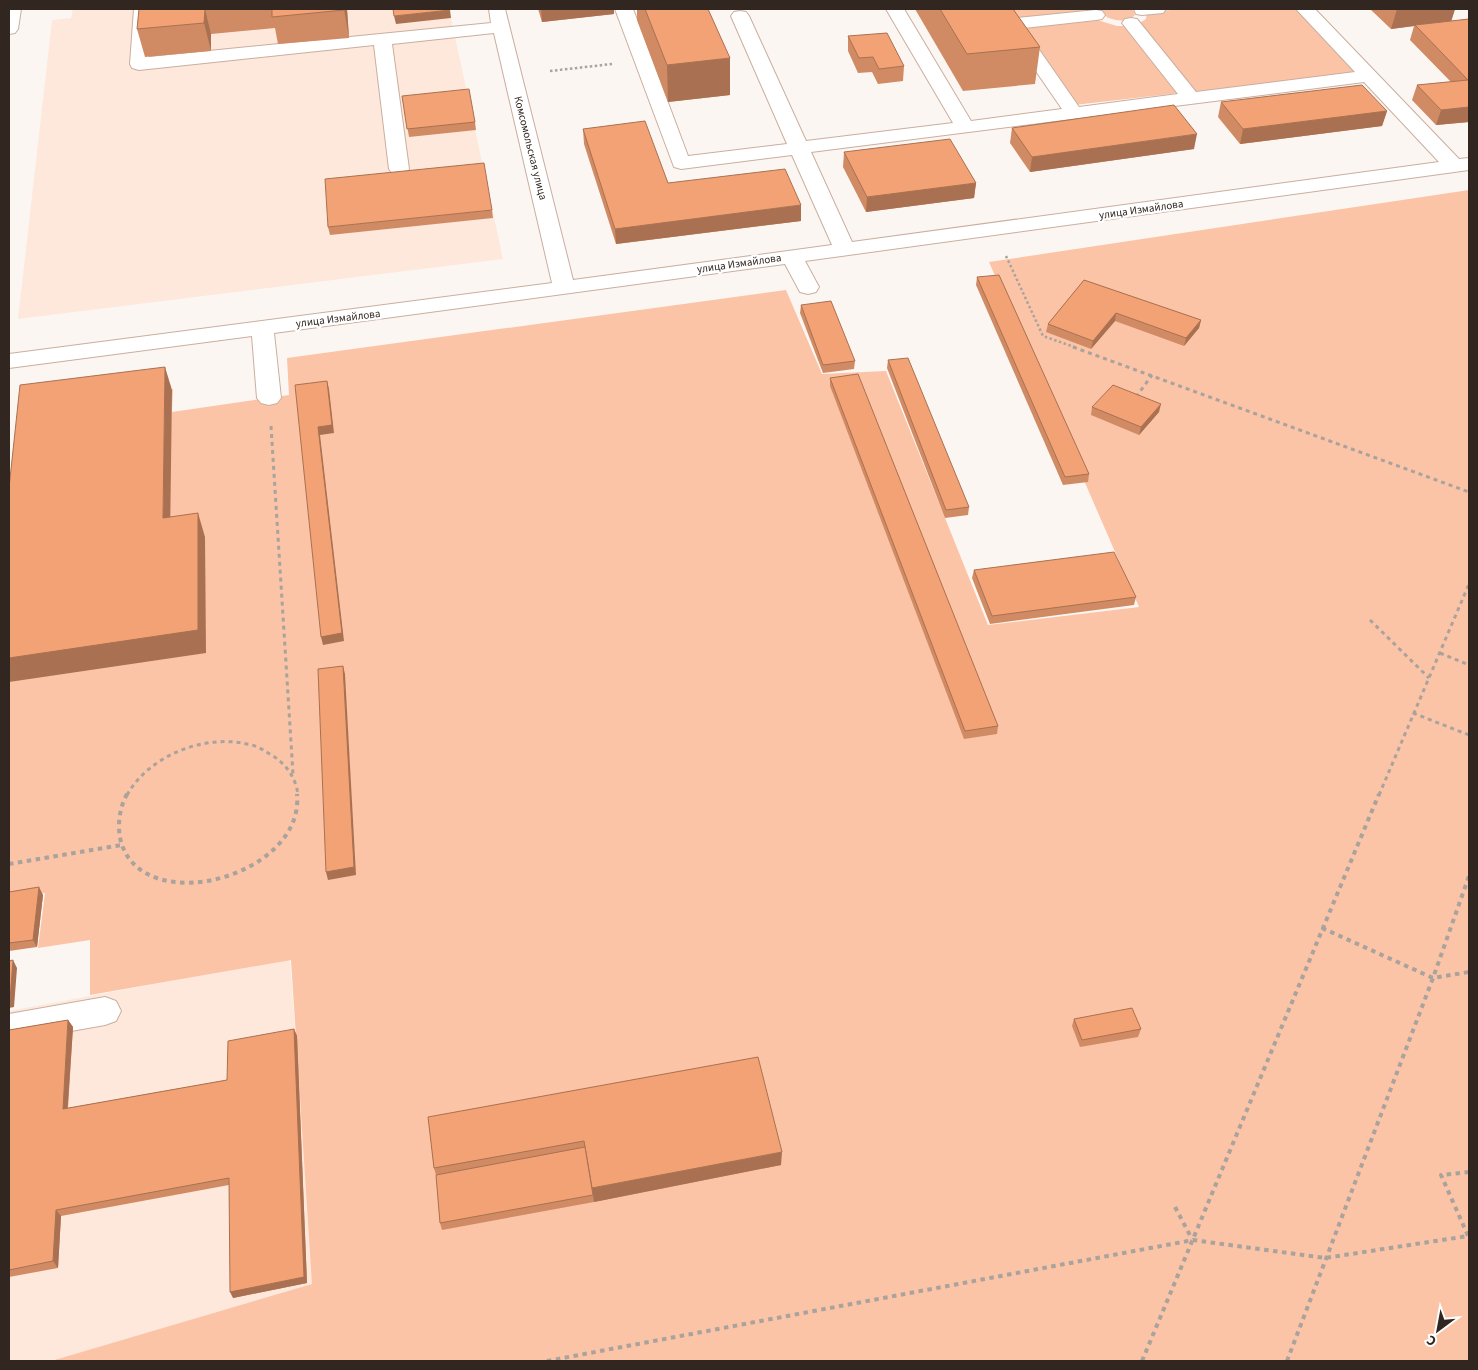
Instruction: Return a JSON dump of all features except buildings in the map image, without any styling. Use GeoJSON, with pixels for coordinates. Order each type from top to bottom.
{"type":"FeatureCollection","features":[{"type":"Feature","properties":{"kind":"street"},"geometry":{"type":"LineString","coordinates":[[9,29],[12,9]]}},
{"type":"Feature","properties":{"kind":"street"},"geometry":{"type":"LineString","coordinates":[[143,9],[140,64],[382,40],[499,18]]}},
{"type":"Feature","properties":{"kind":"street"},"geometry":{"type":"LineString","coordinates":[[624,9],[681,163],[1369,76]]}},
{"type":"Feature","properties":{"kind":"street"},"geometry":{"type":"LineString","coordinates":[[895,9],[965,127]]}},
{"type":"Feature","properties":{"kind":"street"},"geometry":{"type":"LineString","coordinates":[[1305,9],[1369,76],[1462,165]]}},
{"type":"Feature","properties":{"kind":"street"},"geometry":{"type":"LineString","coordinates":[[1007,16],[1095,12],[1100,19],[1115,23],[1143,13],[1191,99]]}},
{"type":"Feature","properties":{"kind":"street"},"geometry":{"type":"LineString","coordinates":[[740,16],[844,249]]}},
{"type":"Feature","properties":{"kind":"street"},"geometry":{"type":"LineString","coordinates":[[1007,16],[1074,113]]}},
{"type":"Feature","properties":{"kind":"street","name":"Комсомольская улица"},"geometry":{"type":"LineString","coordinates":[[499,18],[557,252],[564,288]]}},
{"type":"Feature","properties":{"kind":"street"},"geometry":{"type":"LineString","coordinates":[[382,40],[398,169]]}},
{"type":"Feature","properties":{"kind":"street","name":"улица Измайлова"},"geometry":{"type":"LineString","coordinates":[[9,361],[564,288],[1462,165]]}},
{"type":"Feature","properties":{"kind":"street"},"geometry":{"type":"LineString","coordinates":[[792,256],[808,287]]}},
{"type":"Feature","properties":{"kind":"street"},"geometry":{"type":"LineString","coordinates":[[262,328],[269,398]]}},
{"type":"Feature","properties":{"kind":"street"},"geometry":{"type":"LineString","coordinates":[[9,1028],[105,1011]]}},
{"type":"Feature","properties":{"kind":"path"},"geometry":{"type":"LineString","coordinates":[[550,71],[643,61]]}},
{"type":"Feature","properties":{"kind":"path"},"geometry":{"type":"LineString","coordinates":[[993,229],[1044,336],[1469,492]]}},
{"type":"Feature","properties":{"kind":"path"},"geometry":{"type":"LineString","coordinates":[[1133,401],[1152,375]]}},
{"type":"Feature","properties":{"kind":"path"},"geometry":{"type":"LineString","coordinates":[[269,398],[294,774],[300,796],[295,820],[280,844],[256,864],[225,877],[193,882],[165,880],[142,870],[126,854],[122,845],[118,834],[119,812],[128,790],[146,771],[169,756],[195,745],[226,741],[254,745],[277,756],[294,774]]}},
{"type":"Feature","properties":{"kind":"path"},"geometry":{"type":"LineString","coordinates":[[1142,1361],[1322,928],[1469,584]]}},
{"type":"Feature","properties":{"kind":"path"},"geometry":{"type":"LineString","coordinates":[[1463,598],[1469,600]]}},
{"type":"Feature","properties":{"kind":"path"},"geometry":{"type":"LineString","coordinates":[[1370,620],[1429,678]]}},
{"type":"Feature","properties":{"kind":"path"},"geometry":{"type":"LineString","coordinates":[[1440,654],[1469,665]]}},
{"type":"Feature","properties":{"kind":"path"},"geometry":{"type":"LineString","coordinates":[[1413,713],[1469,735]]}},
{"type":"Feature","properties":{"kind":"path"},"geometry":{"type":"LineString","coordinates":[[9,864],[122,845]]}},
{"type":"Feature","properties":{"kind":"path"},"geometry":{"type":"LineString","coordinates":[[1287,1361],[1433,978],[1469,876]]}},
{"type":"Feature","properties":{"kind":"path"},"geometry":{"type":"LineString","coordinates":[[1322,928],[1433,978],[1469,972]]}},
{"type":"Feature","properties":{"kind":"path"},"geometry":{"type":"LineString","coordinates":[[547,1361],[1193,1240],[1325,1258],[1469,1237],[1441,1175],[1469,1172]]}},
{"type":"Feature","properties":{"kind":"path"},"geometry":{"type":"LineString","coordinates":[[1175,1207],[1193,1240]]}},
{"type":"Feature","properties":{"kind":"shaded area"},"geometry":{"type":"Polygon","coordinates":[[[73,9],[449,9],[503,259],[18,319],[52,20],[71,18],[73,9]]]}},
{"type":"Feature","properties":{"kind":"shaded area"},"geometry":{"type":"Polygon","coordinates":[[[1009,9],[1088,9],[1090,13],[1017,20],[1009,9]]]}},
{"type":"Feature","properties":{"kind":"shaded area"},"geometry":{"type":"Polygon","coordinates":[[[1102,9],[1133,9],[1135,15],[1128,20],[1114,20],[1101,13],[1102,9]]]}},
{"type":"Feature","properties":{"kind":"shaded area"},"geometry":{"type":"Polygon","coordinates":[[[1183,9],[1297,9],[1357,73],[1192,92],[1138,24],[1146,19],[1147,12],[1183,9]]]}},
{"type":"Feature","properties":{"kind":"shaded area"},"geometry":{"type":"Polygon","coordinates":[[[1094,19],[1117,26],[1127,26],[1179,93],[1074,105],[1022,26],[1094,19]]]}},
{"type":"Feature","properties":{"kind":"shaded area"},"geometry":{"type":"Polygon","coordinates":[[[1469,190],[1469,1361],[51,1361],[312,1284],[291,960],[90,995],[90,940],[38,948],[45,893],[9,899],[9,593],[29,408],[173,389],[172,412],[289,395],[287,358],[786,290],[822,374],[886,371],[988,625],[1139,607],[989,262],[1469,190]]]}},
{"type":"Feature","properties":{"kind":"shaded area"},"geometry":{"type":"Polygon","coordinates":[[[290,959],[313,1284],[51,1361],[9,1361],[9,1011],[290,959]]]}}]}
